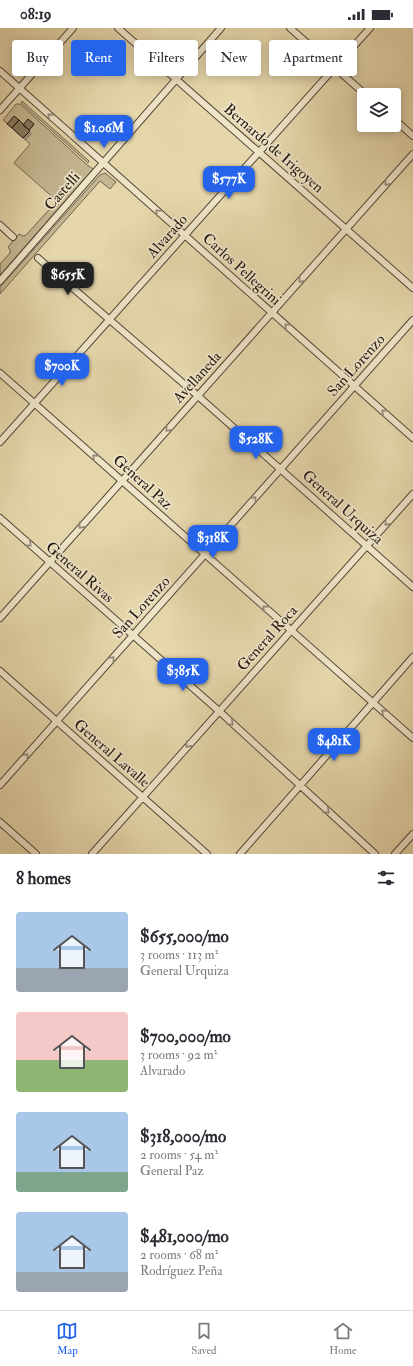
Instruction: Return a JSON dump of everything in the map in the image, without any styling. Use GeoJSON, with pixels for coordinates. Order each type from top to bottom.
{"type":"FeatureCollection","features":[{"type":"Feature","properties":{"kind":"street"},"geometry":{"type":"LineString","coordinates":[[0,110],[73,28]]}},
{"type":"Feature","properties":{"kind":"street","name":"Bernardo de Irigoyen"},"geometry":{"type":"LineString","coordinates":[[118,28],[413,288]]}},
{"type":"Feature","properties":{"kind":"street","name":"Castelli"},"geometry":{"type":"LineString","coordinates":[[0,281],[221,28]]}},
{"type":"Feature","properties":{"kind":"street"},"geometry":{"type":"LineString","coordinates":[[290,28],[304,40]]}},
{"type":"Feature","properties":{"kind":"street","name":"Alvarado"},"geometry":{"type":"LineString","coordinates":[[357,42],[370,28]]}},
{"type":"Feature","properties":{"kind":"street","name":"Carlos Pellegrini"},"geometry":{"type":"LineString","coordinates":[[0,72],[413,438]]}},
{"type":"Feature","properties":{"kind":"street","name":"Alvarado"},"geometry":{"type":"LineString","coordinates":[[0,442],[327,76]]}},
{"type":"Feature","properties":{"kind":"street"},"geometry":{"type":"LineString","coordinates":[[345,76],[358,88]]}},
{"type":"Feature","properties":{"kind":"street"},"geometry":{"type":"LineString","coordinates":[[401,125],[413,136]]}},
{"type":"Feature","properties":{"kind":"street","name":"Avellaneda"},"geometry":{"type":"LineString","coordinates":[[0,618],[413,154]]}},
{"type":"Feature","properties":{"kind":"street"},"geometry":{"type":"LineString","coordinates":[[0,225],[13,237]]}},
{"type":"Feature","properties":{"kind":"street","name":"General Urquiza"},"geometry":{"type":"LineString","coordinates":[[38,258],[198,396],[413,587]]}},
{"type":"Feature","properties":{"kind":"street","name":"San Lorenzo"},"geometry":{"type":"LineString","coordinates":[[0,786],[413,320]]}},
{"type":"Feature","properties":{"kind":"street","name":"General Paz"},"geometry":{"type":"LineString","coordinates":[[0,373],[413,738]]}},
{"type":"Feature","properties":{"kind":"street","name":"General Roca"},"geometry":{"type":"LineString","coordinates":[[92,854],[142,796],[413,494]]}},
{"type":"Feature","properties":{"kind":"street","name":"General Rivas"},"geometry":{"type":"LineString","coordinates":[[0,518],[219,711],[375,854]]}},
{"type":"Feature","properties":{"kind":"street"},"geometry":{"type":"LineString","coordinates":[[240,854],[413,658]]}},
{"type":"Feature","properties":{"kind":"street","name":"General Lavalle"},"geometry":{"type":"LineString","coordinates":[[0,671],[207,854]]}},
{"type":"Feature","properties":{"kind":"street"},"geometry":{"type":"LineString","coordinates":[[0,822],[36,854]]}},
{"type":"Feature","properties":{"kind":"street"},"geometry":{"type":"LineString","coordinates":[[395,854],[413,834]]}},
{"type":"Feature","properties":{"kind":"shaded area"},"geometry":{"type":"Polygon","coordinates":[[[22,101],[89,161],[88,163],[21,103],[22,101]]]}},
{"type":"Feature","properties":{"kind":"shaded area"},"geometry":{"type":"Polygon","coordinates":[[[16,104],[20,104],[93,169],[0,275],[0,264],[10,253],[8,247],[19,234],[23,236],[26,235],[57,201],[14,163],[30,144],[3,120],[16,104]]]}},
{"type":"Feature","properties":{"kind":"shaded area"},"geometry":{"type":"Polygon","coordinates":[[[105,173],[116,182],[110,189],[100,181],[0,294],[0,287],[100,175],[105,173]]]}},
{"type":"Feature","properties":{"kind":"building"},"geometry":{"type":"Polygon","coordinates":[[[14,116],[19,120],[12,128],[7,124],[14,116]]]}},
{"type":"Feature","properties":{"kind":"building"},"geometry":{"type":"Polygon","coordinates":[[[28,119],[34,124],[29,130],[23,125],[28,119]]]}},
{"type":"Feature","properties":{"kind":"building"},"geometry":{"type":"Polygon","coordinates":[[[19,120],[30,131],[23,138],[12,128],[19,120]]]}}]}
